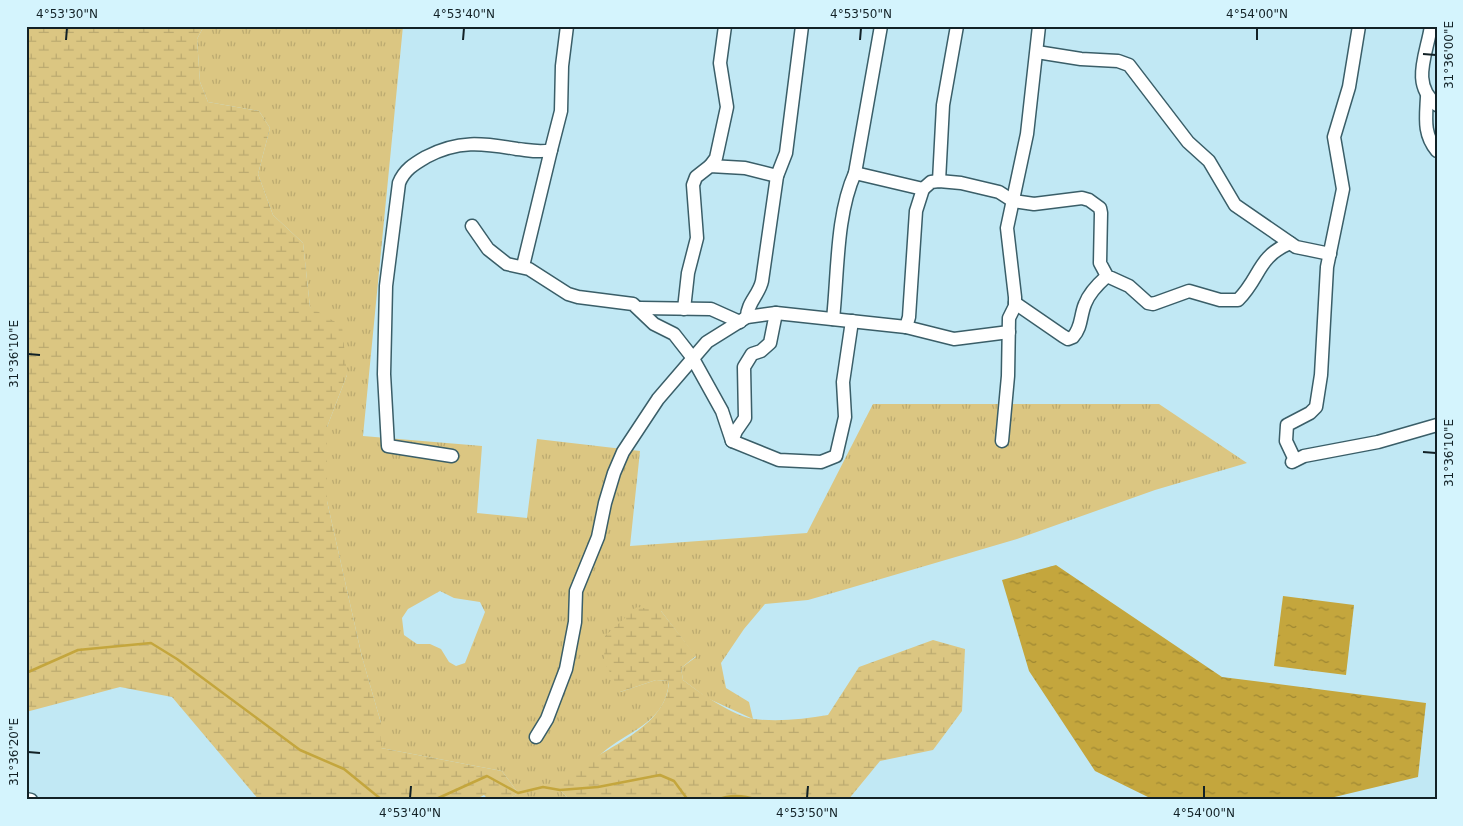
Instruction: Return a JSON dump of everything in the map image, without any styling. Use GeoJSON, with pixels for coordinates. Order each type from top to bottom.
{"type":"FeatureCollection","features":[{"type":"Feature","properties":{"kind":"street"},"geometry":{"type":"LineString","coordinates":[[523,266],[561,111],[562,66],[567,26]]}},
{"type":"Feature","properties":{"kind":"street"},"geometry":{"type":"LineString","coordinates":[[684,309],[688,273],[697,238],[693,185],[696,177],[710,166],[716,158],[726,107],[720,63],[725,26]]}},
{"type":"Feature","properties":{"kind":"street"},"geometry":{"type":"LineString","coordinates":[[743,319],[762,281],[777,176],[786,153],[802,26]]}},
{"type":"Feature","properties":{"kind":"street"},"geometry":{"type":"LineString","coordinates":[[833,319],[847,194],[855,173],[881,26]]}},
{"type":"Feature","properties":{"kind":"street"},"geometry":{"type":"LineString","coordinates":[[940,181],[943,105],[957,26]]}},
{"type":"Feature","properties":{"kind":"street"},"geometry":{"type":"LineString","coordinates":[[1002,441],[1008,376],[1009,318],[1015,303],[1007,228],[1027,134],[1039,26]]}},
{"type":"Feature","properties":{"kind":"street"},"geometry":{"type":"LineString","coordinates":[[1359,26],[1349,87],[1335,128],[1335,148],[1343,177],[1343,189],[1327,267],[1321,375],[1316,407],[1310,413],[1287,425],[1286,441],[1294,461],[1325,451],[1378,442],[1437,425]]}},
{"type":"Feature","properties":{"kind":"street"},"geometry":{"type":"LineString","coordinates":[[1431,26],[1422,64],[1422,78],[1432,101],[1426,133],[1437,151]]}},
{"type":"Feature","properties":{"kind":"street"},"geometry":{"type":"LineString","coordinates":[[1037,52],[1090,60],[1118,61],[1129,65],[1188,142],[1209,161],[1235,205],[1296,247],[1330,254]]}},
{"type":"Feature","properties":{"kind":"street"},"geometry":{"type":"LineString","coordinates":[[452,456],[388,446],[384,374],[386,286],[399,183],[402,173],[434,153],[458,144],[477,143],[538,152],[551,150]]}},
{"type":"Feature","properties":{"kind":"street"},"geometry":{"type":"LineString","coordinates":[[710,166],[745,168],[777,176]]}},
{"type":"Feature","properties":{"kind":"street"},"geometry":{"type":"LineString","coordinates":[[855,173],[923,189]]}},
{"type":"Feature","properties":{"kind":"street"},"geometry":{"type":"LineString","coordinates":[[999,192],[1008,188],[1018,179]]}},
{"type":"Feature","properties":{"kind":"street"},"geometry":{"type":"LineString","coordinates":[[906,327],[909,317],[916,211],[923,189],[931,182],[962,182],[999,192],[1013,201],[1034,204],[1082,198],[1097,205],[1100,208],[1102,223],[1100,263],[1106,276],[1129,286],[1148,303],[1153,304],[1189,291],[1220,300],[1234,301],[1252,284],[1265,258],[1275,249],[1290,243]]}},
{"type":"Feature","properties":{"kind":"street"},"geometry":{"type":"LineString","coordinates":[[472,226],[488,249],[497,258],[507,264],[523,266],[568,294],[632,304],[640,308],[654,324],[674,334],[692,357],[722,412],[732,441],[779,460],[821,462],[833,459],[837,452],[845,417],[843,382],[852,320]]}},
{"type":"Feature","properties":{"kind":"street"},"geometry":{"type":"LineString","coordinates":[[1015,303],[1068,339],[1074,338],[1081,325],[1085,302],[1096,285],[1106,276]]}},
{"type":"Feature","properties":{"kind":"street"},"geometry":{"type":"LineString","coordinates":[[640,308],[711,309],[743,319]]}},
{"type":"Feature","properties":{"kind":"street"},"geometry":{"type":"LineString","coordinates":[[732,441],[745,418],[744,367],[752,354],[761,351],[770,343],[776,313]]}},
{"type":"Feature","properties":{"kind":"street"},"geometry":{"type":"LineString","coordinates":[[536,737],[547,719],[566,670],[575,622],[576,591],[598,538],[605,503],[614,473],[632,439],[658,399],[692,357],[707,342],[743,319],[776,313],[906,327],[954,339],[1009,332]]}},
{"type":"Feature","properties":{"kind":"street"},"geometry":{"type":"LineString","coordinates":[[26,799],[31,800]]}},
{"type":"Feature","properties":{"kind":"green space"},"geometry":{"type":"Polygon","coordinates":[[[26,26],[204,26],[197,39],[200,82],[208,102],[259,111],[270,128],[258,174],[273,215],[303,243],[310,307],[342,326],[347,375],[327,427],[327,501],[362,657],[381,723],[381,748],[502,771],[518,793],[507,800],[489,800],[484,795],[475,800],[259,800],[172,697],[120,687],[26,712],[26,26]]]}},
{"type":"Feature","properties":{"kind":"green space"},"geometry":{"type":"Polygon","coordinates":[[[204,26],[403,26],[363,436],[482,446],[477,513],[527,518],[537,439],[640,451],[630,546],[807,533],[873,404],[1159,404],[1247,463],[1155,490],[1017,539],[850,588],[808,600],[765,604],[744,629],[721,663],[726,688],[749,702],[753,719],[707,698],[683,680],[681,668],[696,657],[661,611],[620,692],[656,680],[669,681],[667,695],[655,715],[607,749],[560,790],[570,800],[523,797],[507,800],[518,793],[502,771],[381,748],[381,723],[362,657],[327,501],[327,427],[347,375],[310,307],[303,243],[273,215],[258,174],[270,128],[259,111],[208,102],[200,82],[197,39],[204,26]],[[440,591],[408,609],[402,618],[404,635],[417,644],[430,644],[441,649],[449,662],[456,666],[465,663],[485,612],[480,602],[454,598],[440,591]]]}},
{"type":"Feature","properties":{"kind":"green space"},"geometry":{"type":"Polygon","coordinates":[[[637,607],[661,611],[696,656],[681,668],[683,680],[717,703],[746,717],[763,720],[782,720],[828,715],[859,667],[933,640],[965,649],[962,711],[933,750],[880,761],[848,800],[570,800],[560,790],[570,776],[646,724],[658,711],[666,697],[669,681],[656,680],[620,692],[604,661],[605,636],[637,607]]]}},
{"type":"Feature","properties":{"kind":"water"},"geometry":{"type":"Polygon","coordinates":[[[1056,565],[1222,677],[1426,703],[1418,777],[1322,800],[1154,800],[1095,771],[1029,671],[1002,580],[1056,565]]]}},
{"type":"Feature","properties":{"kind":"water"},"geometry":{"type":"Polygon","coordinates":[[[1283,596],[1354,605],[1346,675],[1274,666],[1283,596]]]}},
{"type":"Feature","properties":{"kind":"waterway"},"geometry":{"type":"LineString","coordinates":[[26,673],[78,650],[151,643],[177,659],[300,750],[344,769],[382,800]]}},
{"type":"Feature","properties":{"kind":"waterway"},"geometry":{"type":"LineString","coordinates":[[434,800],[487,776],[518,793],[543,787],[560,790],[598,787],[660,775],[674,781],[688,800]]}},
{"type":"Feature","properties":{"kind":"waterway"},"geometry":{"type":"LineString","coordinates":[[717,800],[737,796],[757,800]]}}]}
